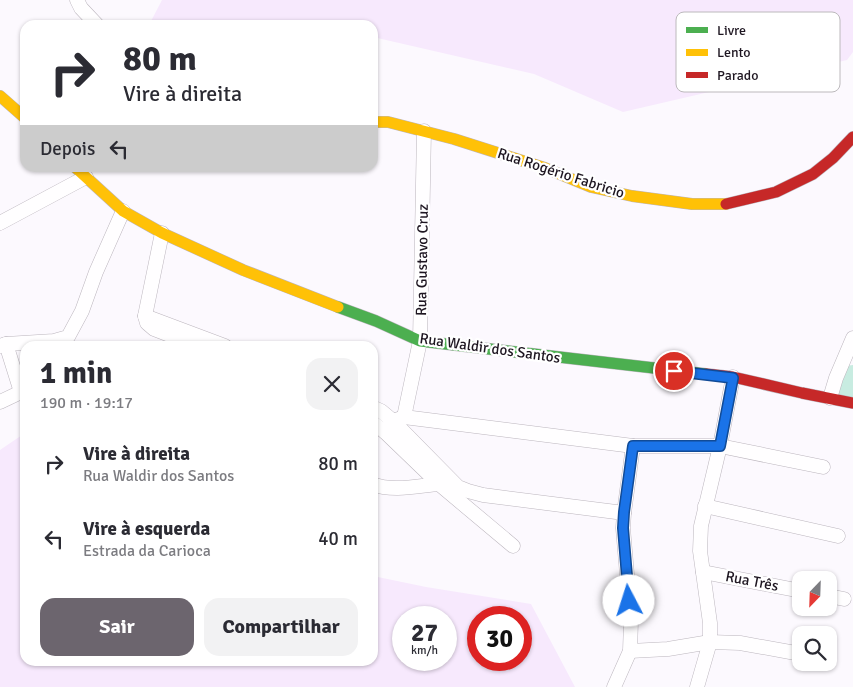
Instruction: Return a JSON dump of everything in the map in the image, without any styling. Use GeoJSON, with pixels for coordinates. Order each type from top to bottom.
{"type":"FeatureCollection","features":[{"type":"Feature","properties":{"kind":"street"},"geometry":{"type":"LineString","coordinates":[[78,0],[81,8],[92,20]]}},
{"type":"Feature","properties":{"kind":"street"},"geometry":{"type":"LineString","coordinates":[[0,96],[20,114]]}},
{"type":"Feature","properties":{"kind":"street","name":"Rua Rogério Fabricio"},"geometry":{"type":"LineString","coordinates":[[378,122],[388,122],[454,139],[545,168],[591,186],[632,196],[692,204],[728,204],[776,192],[813,174],[833,158],[853,137]]}},
{"type":"Feature","properties":{"kind":"street","name":"Rua Gustavo Cruz"},"geometry":{"type":"LineString","coordinates":[[394,423],[420,342],[424,131]]}},
{"type":"Feature","properties":{"kind":"street"},"geometry":{"type":"LineString","coordinates":[[0,223],[81,172]]}},
{"type":"Feature","properties":{"kind":"street","name":"Rua Waldir dos Santos"},"geometry":{"type":"LineString","coordinates":[[81,172],[123,211],[162,232],[243,270],[376,321],[420,342],[733,378],[853,403]]}},
{"type":"Feature","properties":{"kind":"street"},"geometry":{"type":"LineString","coordinates":[[54,341],[68,337],[75,325],[123,211]]}},
{"type":"Feature","properties":{"kind":"street"},"geometry":{"type":"LineString","coordinates":[[162,232],[146,319],[154,329],[185,341]]}},
{"type":"Feature","properties":{"kind":"street"},"geometry":{"type":"LineString","coordinates":[[146,319],[210,341]]}},
{"type":"Feature","properties":{"kind":"street"},"geometry":{"type":"LineString","coordinates":[[830,398],[836,378],[853,338]]}},
{"type":"Feature","properties":{"kind":"street"},"geometry":{"type":"LineString","coordinates":[[20,344],[3,345],[20,386]]}},
{"type":"Feature","properties":{"kind":"street"},"geometry":{"type":"LineString","coordinates":[[696,687],[710,642],[710,623],[700,551],[701,526],[720,446],[733,378]]}},
{"type":"Feature","properties":{"kind":"street"},"geometry":{"type":"LineString","coordinates":[[0,402],[20,394]]}},
{"type":"Feature","properties":{"kind":"street"},"geometry":{"type":"LineString","coordinates":[[378,411],[394,423],[458,487],[483,495],[624,512]]}},
{"type":"Feature","properties":{"kind":"street"},"geometry":{"type":"LineString","coordinates":[[378,422],[633,446],[720,446],[823,467]]}},
{"type":"Feature","properties":{"kind":"street"},"geometry":{"type":"LineString","coordinates":[[394,423],[439,484],[513,546]]}},
{"type":"Feature","properties":{"kind":"street"},"geometry":{"type":"LineString","coordinates":[[614,687],[630,651],[631,620],[623,528],[633,446]]}},
{"type":"Feature","properties":{"kind":"street"},"geometry":{"type":"LineString","coordinates":[[378,486],[401,488],[439,484]]}},
{"type":"Feature","properties":{"kind":"street"},"geometry":{"type":"LineString","coordinates":[[706,506],[838,536]]}},
{"type":"Feature","properties":{"kind":"street","name":"Rua Três"},"geometry":{"type":"LineString","coordinates":[[703,572],[792,589]]}},
{"type":"Feature","properties":{"kind":"street"},"geometry":{"type":"LineString","coordinates":[[838,598],[844,599]]}},
{"type":"Feature","properties":{"kind":"street"},"geometry":{"type":"LineString","coordinates":[[630,651],[668,649],[710,642],[740,643],[792,652]]}},
{"type":"Feature","properties":{"kind":"shaded area"},"geometry":{"type":"Polygon","coordinates":[[[162,0],[853,0],[853,52],[847,60],[840,62],[840,12],[676,12],[676,92],[709,92],[623,112],[534,74],[378,38],[378,20],[152,20],[162,0]]]}},
{"type":"Feature","properties":{"kind":"shaded area"},"geometry":{"type":"Polygon","coordinates":[[[20,436],[20,666],[378,666],[378,577],[531,604],[575,687],[0,687],[0,450],[20,436]]]}},
{"type":"Feature","properties":{"kind":"waterway"},"geometry":{"type":"LineString","coordinates":[[848,387],[853,377]]}},
{"type":"Feature","properties":{"kind":"traffic: fast"},"geometry":{"type":"LineString","coordinates":[[338,307],[376,321],[420,341],[706,374]]}},
{"type":"Feature","properties":{"kind":"traffic: slow"},"geometry":{"type":"LineString","coordinates":[[0,96],[20,114]]}},
{"type":"Feature","properties":{"kind":"traffic: slow"},"geometry":{"type":"LineString","coordinates":[[378,122],[388,122],[454,139],[545,168],[591,187],[632,196],[692,204],[726,204]]}},
{"type":"Feature","properties":{"kind":"traffic: slow"},"geometry":{"type":"LineString","coordinates":[[80,172],[123,211],[162,233],[243,270],[338,307]]}},
{"type":"Feature","properties":{"kind":"traffic: jam"},"geometry":{"type":"LineString","coordinates":[[726,204],[776,192],[813,174],[833,158],[853,137]]}},
{"type":"Feature","properties":{"kind":"traffic: jam"},"geometry":{"type":"LineString","coordinates":[[706,374],[733,377],[853,403]]}},
{"type":"Feature","properties":{"kind":"route"},"geometry":{"type":"LineString","coordinates":[[629,601],[623,528],[633,446],[720,446],[733,378],[674,371]]}}]}
